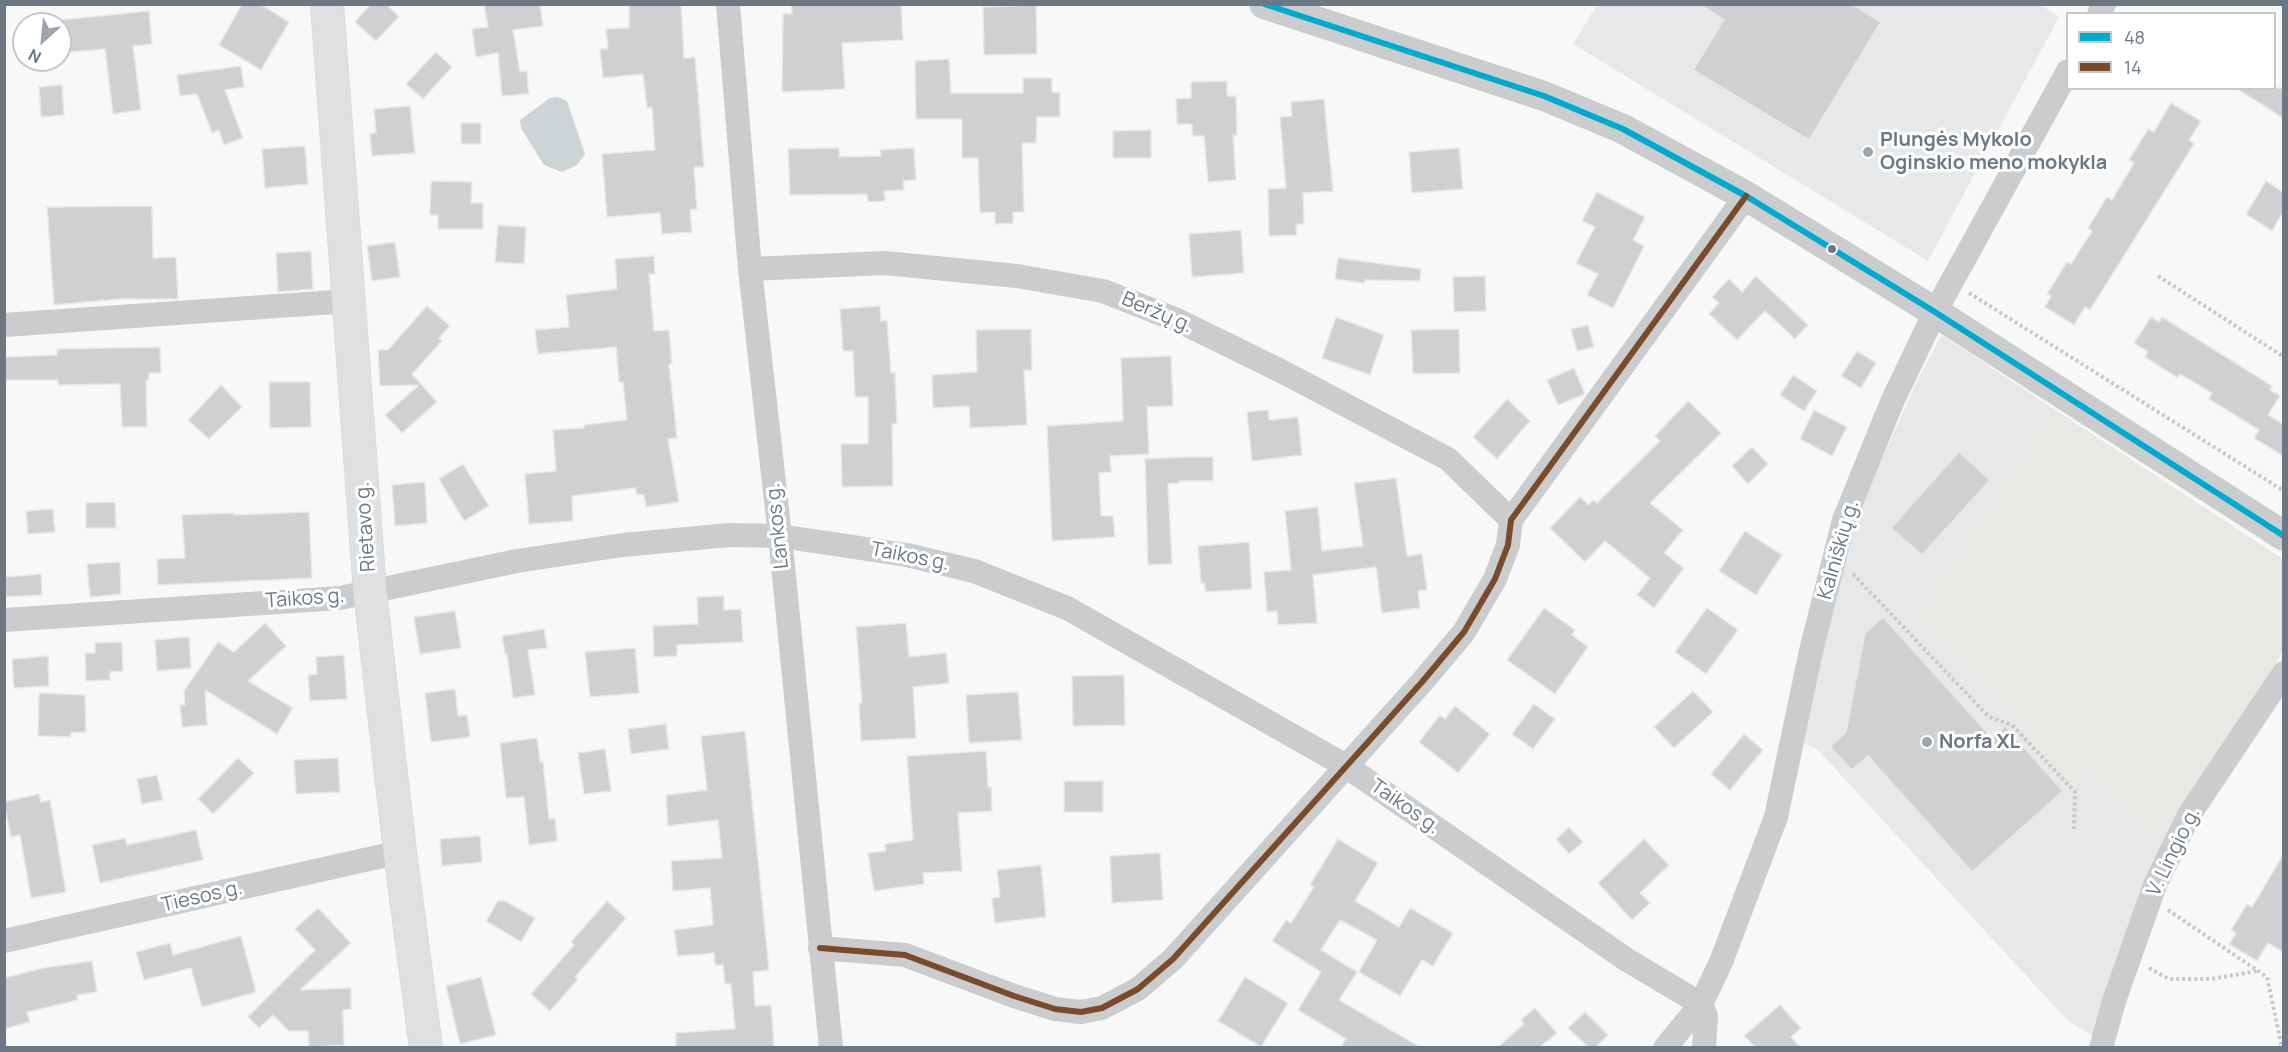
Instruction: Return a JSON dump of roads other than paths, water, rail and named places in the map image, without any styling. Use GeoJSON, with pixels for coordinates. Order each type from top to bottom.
{"type":"FeatureCollection","features":[{"type":"Feature","properties":{"kind":"main road","name":"Rietavo g."},"geometry":{"type":"LineString","coordinates":[[327,4],[370,592],[400,852],[426,1047]]}},
{"type":"Feature","properties":{"kind":"street","name":"Lankos g."},"geometry":{"type":"LineString","coordinates":[[728,4],[750,269],[780,536],[831,1047]]}},
{"type":"Feature","properties":{"kind":"street"},"geometry":{"type":"LineString","coordinates":[[1264,4],[1544,96],[1623,129],[1746,196],[1935,312],[2283,536]]}},
{"type":"Feature","properties":{"kind":"street","name":"Kalniškių g."},"geometry":{"type":"LineString","coordinates":[[1665,1047],[1701,1004],[1720,962],[1776,817],[1811,651],[1844,520],[1888,412],[1935,312],[2066,74]]}},
{"type":"Feature","properties":{"kind":"street"},"geometry":{"type":"LineString","coordinates":[[820,948],[905,955],[1055,1009],[1081,1012],[1102,1008],[1138,989],[1173,959],[1464,632],[1495,579],[1508,544],[1511,520],[1746,196]]}},
{"type":"Feature","properties":{"kind":"street","name":"Beržų g."},"geometry":{"type":"LineString","coordinates":[[750,269],[885,263],[1017,276],[1103,291],[1178,320],[1283,372],[1448,459],[1511,520]]}},
{"type":"Feature","properties":{"kind":"street"},"geometry":{"type":"LineString","coordinates":[[4,325],[350,302]]}},
{"type":"Feature","properties":{"kind":"street","name":"Taikos g."},"geometry":{"type":"LineString","coordinates":[[4,620],[340,598],[517,561],[623,545],[729,535],[780,536],[907,555],[975,571],[1067,608],[1346,766],[1627,960],[1701,1004]]}},
{"type":"Feature","properties":{"kind":"street","name":"V. Lingio g."},"geometry":{"type":"LineString","coordinates":[[2101,1047],[2150,899],[2189,815],[2283,673]]}},
{"type":"Feature","properties":{"kind":"street","name":"Tiesos g."},"geometry":{"type":"LineString","coordinates":[[4,941],[400,852]]}},
{"type":"Feature","properties":{"kind":"street"},"geometry":{"type":"LineString","coordinates":[[1701,1004],[1706,1016],[1704,1047]]}},
{"type":"Feature","properties":{"kind":"place","name":"Plungės Mykolo Oginskio meno mokykla"},"geometry":{"type":"Point","coordinates":[1868,152]}},
{"type":"Feature","properties":{"kind":"place","name":"Norfa XL"},"geometry":{"type":"Point","coordinates":[1927,742]}}]}
